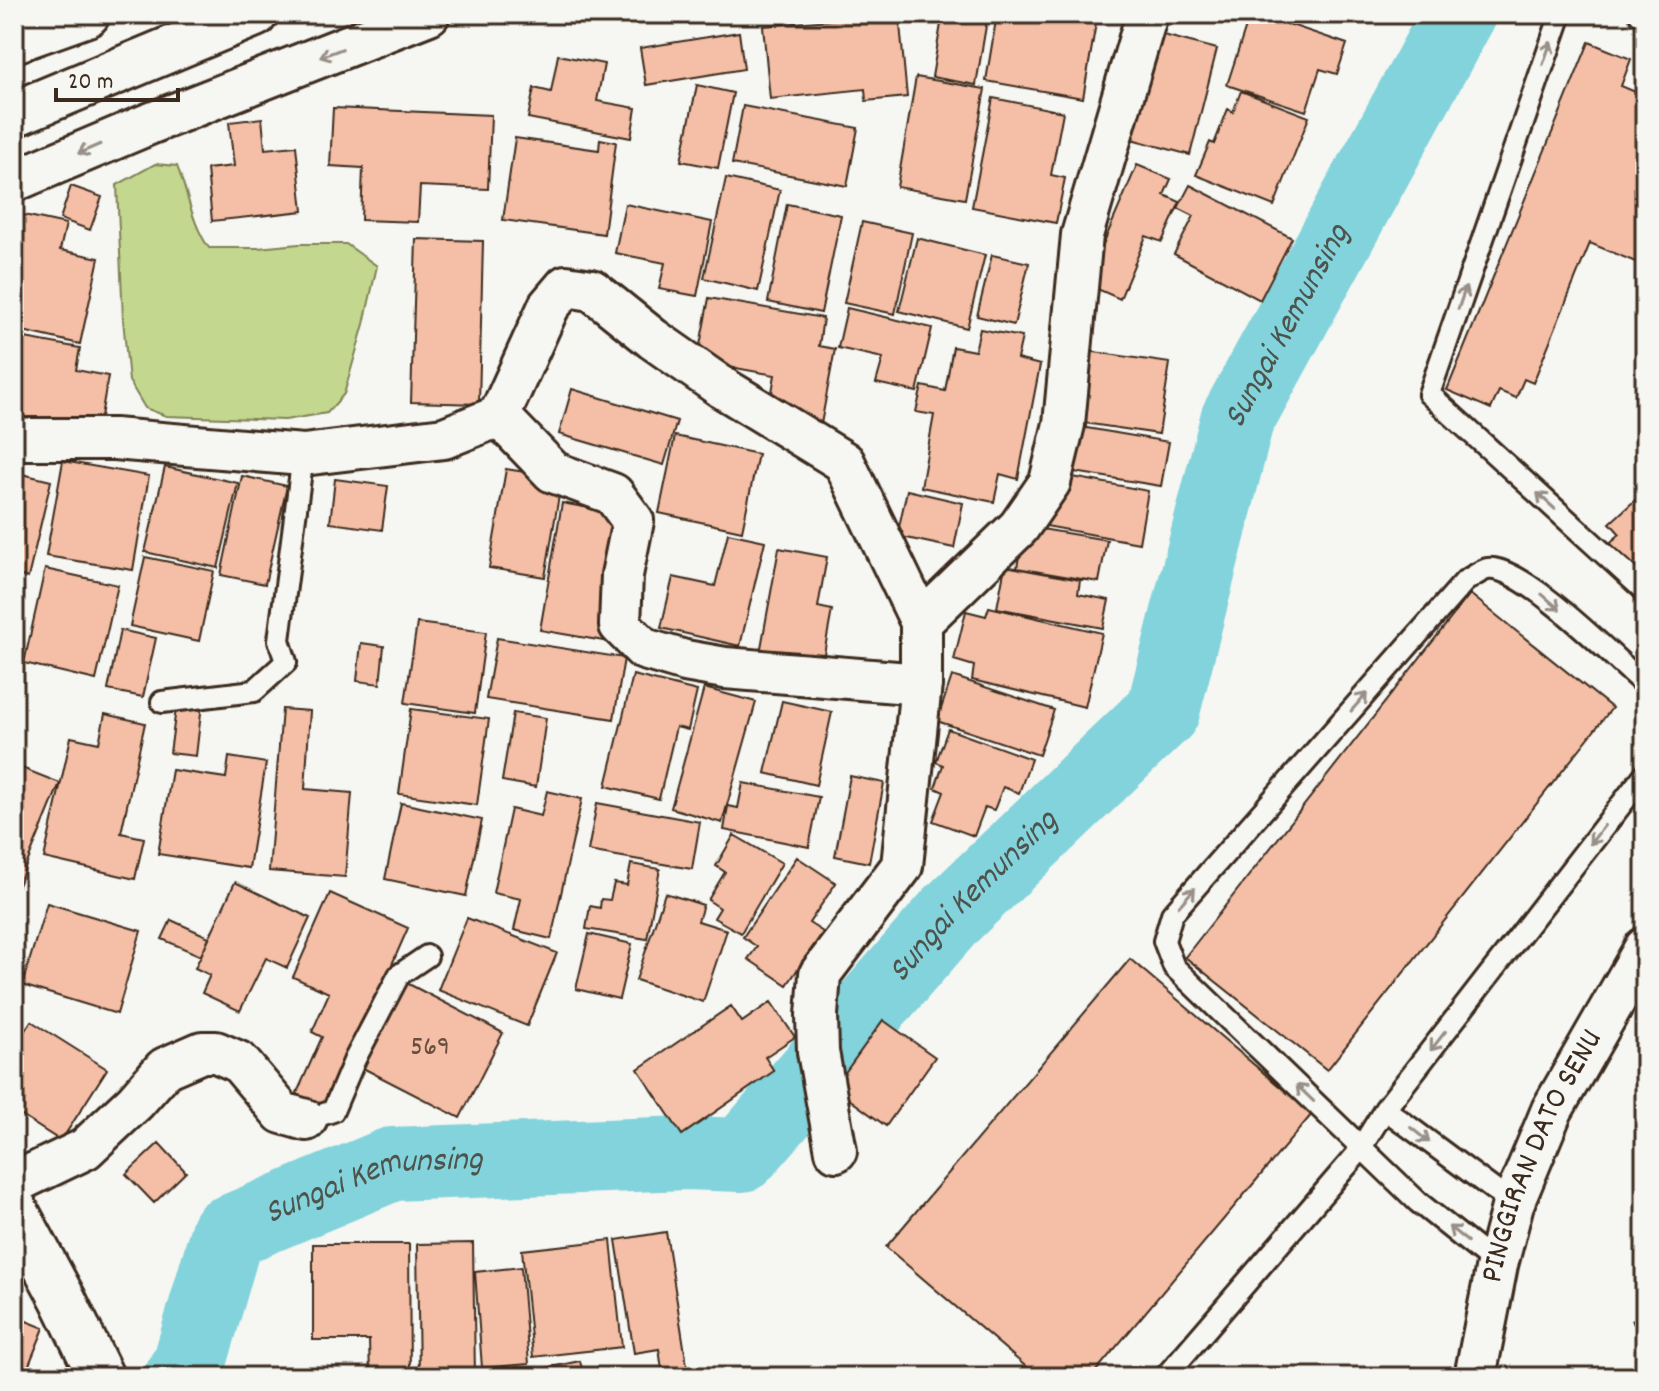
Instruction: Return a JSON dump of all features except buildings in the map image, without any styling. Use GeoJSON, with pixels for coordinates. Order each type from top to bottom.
{"type":"FeatureCollection","features":[{"type":"Feature","properties":{"kind":"main road"},"geometry":{"type":"LineString","coordinates":[[26,37],[87,14]]}},
{"type":"Feature","properties":{"kind":"main road"},"geometry":{"type":"LineString","coordinates":[[14,114],[255,14]]}},
{"type":"Feature","properties":{"kind":"main road"},"geometry":{"type":"LineString","coordinates":[[18,1225],[63,1299],[101,1377]]}},
{"type":"Feature","properties":{"kind":"street"},"geometry":{"type":"LineString","coordinates":[[14,181],[149,124],[429,14]]}},
{"type":"Feature","properties":{"kind":"street"},"geometry":{"type":"LineString","coordinates":[[921,622],[1019,527],[1050,482],[1064,424],[1082,235],[1147,14]]}},
{"type":"Feature","properties":{"kind":"street"},"geometry":{"type":"LineString","coordinates":[[14,439],[114,439],[303,455],[444,438],[499,416],[549,306],[566,286],[592,290],[653,339],[723,388],[844,462],[921,622],[921,684],[902,866],[820,974],[818,1052],[835,1143]]}},
{"type":"Feature","properties":{"kind":"street"},"geometry":{"type":"LineString","coordinates":[[499,416],[553,472],[613,494],[633,521],[622,575],[620,625],[644,649],[725,668],[921,684]]}},
{"type":"Feature","properties":{"kind":"street","name":"PINGGIRAN DATO SENU"},"geometry":{"type":"LineString","coordinates":[[1475,1377],[1497,1265],[1513,1204],[1552,1110],[1645,948]]}},
{"type":"Feature","properties":{"kind":"street"},"geometry":{"type":"LineString","coordinates":[[14,1183],[85,1149],[135,1102],[165,1068],[202,1052],[216,1052],[239,1062],[282,1113],[306,1120]]}},
{"type":"Feature","properties":{"kind":"lane"},"geometry":{"type":"LineString","coordinates":[[1561,14],[1429,394],[1645,591]]}},
{"type":"Feature","properties":{"kind":"lane"},"geometry":{"type":"LineString","coordinates":[[162,702],[254,691],[286,662],[279,640],[303,455]]}},
{"type":"Feature","properties":{"kind":"lane"},"geometry":{"type":"LineString","coordinates":[[1497,1265],[1418,1202],[1174,967],[1164,941],[1172,914],[1465,581],[1487,569],[1509,572],[1533,586],[1645,685]]}},
{"type":"Feature","properties":{"kind":"lane"},"geometry":{"type":"LineString","coordinates":[[1165,1377],[1361,1147],[1385,1109],[1645,774]]}},
{"type":"Feature","properties":{"kind":"lane"},"geometry":{"type":"LineString","coordinates":[[306,1120],[333,1111],[355,1059],[399,975],[427,956]]}},
{"type":"Feature","properties":{"kind":"lane"},"geometry":{"type":"LineString","coordinates":[[1385,1109],[1513,1204]]}},
{"type":"Feature","properties":{"kind":"green space"},"geometry":{"type":"Polygon","coordinates":[[[155,164],[177,166],[194,219],[209,248],[346,244],[377,266],[344,394],[327,413],[285,420],[166,416],[145,408],[129,381],[117,185],[155,164]]]}},
{"type":"Feature","properties":{"kind":"waterway","name":"Sungai Kemunsing"},"geometry":{"type":"LineString","coordinates":[[181,1377],[190,1362],[227,1233],[392,1164],[686,1153],[742,1155],[951,915],[1163,711],[1237,420],[1459,14]]}}]}
